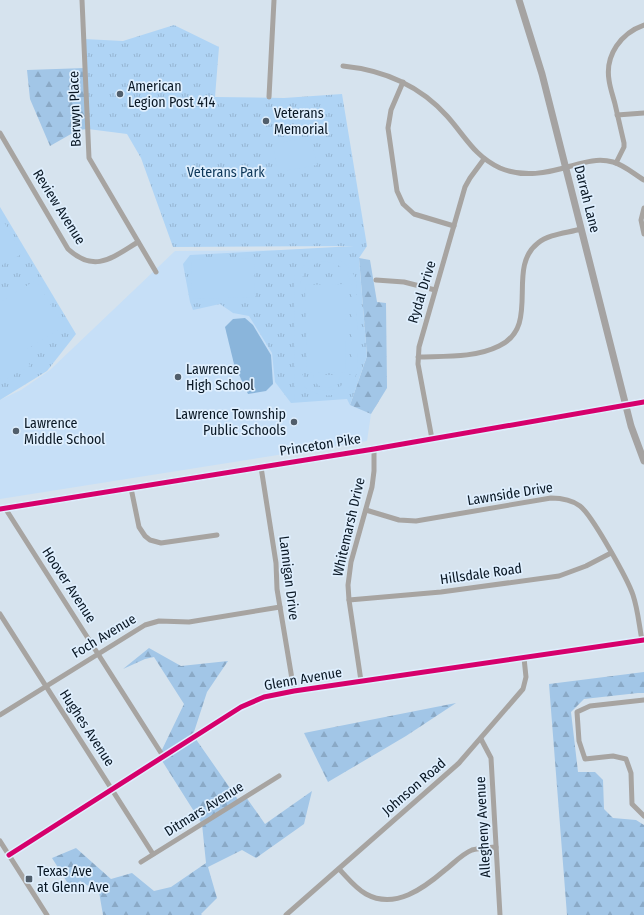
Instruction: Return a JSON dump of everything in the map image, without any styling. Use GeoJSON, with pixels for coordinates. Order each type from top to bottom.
{"type":"FeatureCollection","features":[{"type":"Feature","properties":{"kind":"main road","name":"Darrah Lane"},"geometry":{"type":"LineString","coordinates":[[519,0],[542,74],[625,405],[636,442],[644,461]]}},
{"type":"Feature","properties":{"kind":"main road","name":"Princeton Pike"},"geometry":{"type":"LineString","coordinates":[[2,508],[374,449],[644,402]]}},
{"type":"Feature","properties":{"kind":"street","name":"Berwyn Place"},"geometry":{"type":"LineString","coordinates":[[82,0],[88,155],[156,272]]}},
{"type":"Feature","properties":{"kind":"street"},"geometry":{"type":"LineString","coordinates":[[269,97],[274,0]]}},
{"type":"Feature","properties":{"kind":"street"},"geometry":{"type":"LineString","coordinates":[[616,163],[624,147],[624,143],[609,80],[608,72],[611,56],[614,48],[624,36],[631,30],[644,25]]}},
{"type":"Feature","properties":{"kind":"street"},"geometry":{"type":"LineString","coordinates":[[343,66],[379,72],[403,82],[427,97],[456,126],[468,144],[484,159],[502,168],[521,173],[543,173],[598,160],[616,163],[644,180]]}},
{"type":"Feature","properties":{"kind":"street"},"geometry":{"type":"LineString","coordinates":[[403,82],[391,110],[388,128],[397,191],[403,204],[414,214],[454,226]]}},
{"type":"Feature","properties":{"kind":"street"},"geometry":{"type":"LineString","coordinates":[[617,115],[644,113]]}},
{"type":"Feature","properties":{"kind":"street","name":"Review Avenue"},"geometry":{"type":"LineString","coordinates":[[0,133],[68,250],[86,261],[99,262],[112,258],[138,242]]}},
{"type":"Feature","properties":{"kind":"street","name":"Rydal Drive"},"geometry":{"type":"LineString","coordinates":[[432,439],[418,358],[421,336],[465,187],[484,159]]}},
{"type":"Feature","properties":{"kind":"street"},"geometry":{"type":"LineString","coordinates":[[644,208],[641,220],[644,234]]}},
{"type":"Feature","properties":{"kind":"street"},"geometry":{"type":"LineString","coordinates":[[418,358],[479,353],[507,342],[517,330],[521,318],[524,266],[529,253],[544,239],[581,229]]}},
{"type":"Feature","properties":{"kind":"street"},"geometry":{"type":"LineString","coordinates":[[376,280],[404,282],[435,290]]}},
{"type":"Feature","properties":{"kind":"street","name":"Whitemarsh Drive"},"geometry":{"type":"LineString","coordinates":[[361,681],[348,600],[348,585],[351,562],[373,482],[374,449]]}},
{"type":"Feature","properties":{"kind":"street","name":"Lannigan Drive"},"geometry":{"type":"LineString","coordinates":[[261,467],[276,563],[277,589],[294,691]]}},
{"type":"Feature","properties":{"kind":"street"},"geometry":{"type":"LineString","coordinates":[[131,488],[139,527],[145,536],[150,540],[161,543],[218,535]]}},
{"type":"Feature","properties":{"kind":"street","name":"Lawnside Drive"},"geometry":{"type":"LineString","coordinates":[[366,510],[399,520],[416,521],[551,498],[559,498],[573,502],[586,511],[629,585],[633,595],[643,640]]}},
{"type":"Feature","properties":{"kind":"street","name":"Hoover Avenue"},"geometry":{"type":"LineString","coordinates":[[2,508],[98,653],[163,756]]}},
{"type":"Feature","properties":{"kind":"street","name":"Hillsdale Road"},"geometry":{"type":"LineString","coordinates":[[348,600],[441,592],[559,576],[586,566],[611,552]]}},
{"type":"Feature","properties":{"kind":"street","name":"Foch Avenue"},"geometry":{"type":"LineString","coordinates":[[0,715],[137,628],[159,621],[189,622],[280,607]]}},
{"type":"Feature","properties":{"kind":"street","name":"Hughes Avenue"},"geometry":{"type":"LineString","coordinates":[[0,614],[153,854]]}},
{"type":"Feature","properties":{"kind":"street","name":"Glenn Avenue"},"geometry":{"type":"LineString","coordinates":[[9,855],[241,707],[264,697],[294,691],[643,640]]}},
{"type":"Feature","properties":{"kind":"street","name":"Johnson Road"},"geometry":{"type":"LineString","coordinates":[[286,915],[459,763],[523,689],[526,677],[524,658]]}},
{"type":"Feature","properties":{"kind":"street"},"geometry":{"type":"LineString","coordinates":[[644,700],[590,706],[577,712],[579,741],[585,758],[613,756],[626,759],[631,773],[632,804],[644,816]]}},
{"type":"Feature","properties":{"kind":"street","name":"Allegheny Avenue"},"geometry":{"type":"LineString","coordinates":[[481,739],[491,758],[500,915]]}},
{"type":"Feature","properties":{"kind":"street","name":"Ditmars Avenue"},"geometry":{"type":"LineString","coordinates":[[141,862],[279,776]]}},
{"type":"Feature","properties":{"kind":"street"},"geometry":{"type":"LineString","coordinates":[[0,841],[47,915]]}},
{"type":"Feature","properties":{"kind":"street"},"geometry":{"type":"LineString","coordinates":[[339,869],[359,890],[366,894],[380,898],[399,898],[418,891],[426,886],[467,853],[477,849],[496,847]]}},
{"type":"Feature","properties":{"kind":"shaded area","name":"Lawrence High School"},"geometry":{"type":"Polygon","coordinates":[[[337,250],[350,404],[371,414],[367,441],[0,499],[0,400],[21,390],[50,370],[175,251],[337,250]]]}},
{"type":"Feature","properties":{"kind":"shaded area"},"geometry":{"type":"Polygon","coordinates":[[[245,318],[253,325],[271,355],[273,384],[266,391],[248,394],[234,364],[225,327],[233,319],[245,318]]]}},
{"type":"Feature","properties":{"kind":"green space","name":"Veterans Park"},"geometry":{"type":"Polygon","coordinates":[[[174,25],[219,47],[215,97],[284,98],[342,94],[367,246],[359,258],[367,356],[350,405],[347,399],[291,403],[275,382],[272,353],[249,316],[233,313],[220,304],[193,310],[190,302],[183,264],[190,255],[354,246],[173,247],[141,158],[127,134],[88,129],[84,39],[123,41],[174,25]]]}},
{"type":"Feature","properties":{"kind":"green space"},"geometry":{"type":"Polygon","coordinates":[[[85,68],[88,129],[78,130],[50,146],[30,99],[27,70],[85,68]]]}},
{"type":"Feature","properties":{"kind":"green space"},"geometry":{"type":"Polygon","coordinates":[[[311,137],[317,165],[278,172],[273,144],[311,137]]]}},
{"type":"Feature","properties":{"kind":"green space"},"geometry":{"type":"Polygon","coordinates":[[[0,207],[76,334],[47,371],[0,400],[0,207]]]}},
{"type":"Feature","properties":{"kind":"green space"},"geometry":{"type":"Polygon","coordinates":[[[0,215],[22,254],[0,266],[0,215]]]}},
{"type":"Feature","properties":{"kind":"green space"},"geometry":{"type":"Polygon","coordinates":[[[318,257],[331,257],[342,261],[353,274],[356,280],[358,362],[356,374],[352,383],[346,390],[338,394],[319,394],[309,390],[300,383],[300,401],[295,401],[294,274],[297,274],[306,263],[318,257]],[[320,262],[309,268],[304,273],[300,284],[300,369],[304,378],[310,385],[325,391],[333,390],[340,386],[347,380],[352,371],[352,286],[348,275],[341,267],[336,264],[320,262]]]}},
{"type":"Feature","properties":{"kind":"green space"},"geometry":{"type":"Polygon","coordinates":[[[254,258],[255,297],[192,299],[191,260],[254,258]]]}},
{"type":"Feature","properties":{"kind":"green space"},"geometry":{"type":"Polygon","coordinates":[[[359,258],[370,260],[377,302],[386,303],[387,388],[371,414],[350,405],[367,356],[359,258]]]}},
{"type":"Feature","properties":{"kind":"green space"},"geometry":{"type":"Polygon","coordinates":[[[36,280],[64,327],[24,351],[30,366],[2,381],[0,378],[0,302],[36,280]]]}},
{"type":"Feature","properties":{"kind":"green space"},"geometry":{"type":"Polygon","coordinates":[[[345,284],[346,372],[307,373],[305,285],[345,284]]]}},
{"type":"Feature","properties":{"kind":"green space"},"geometry":{"type":"Polygon","coordinates":[[[313,375],[341,375],[337,384],[328,388],[322,387],[318,384],[314,380],[313,375]]]}},
{"type":"Feature","properties":{"kind":"green space"},"geometry":{"type":"Polygon","coordinates":[[[149,648],[181,666],[228,661],[207,692],[193,735],[239,801],[246,797],[265,824],[312,791],[304,824],[256,858],[242,850],[208,867],[217,898],[201,914],[202,915],[103,915],[99,892],[80,881],[72,890],[52,858],[76,848],[111,879],[132,873],[154,891],[171,887],[206,863],[202,824],[159,756],[184,704],[154,657],[145,659],[123,669],[149,648]]]}},
{"type":"Feature","properties":{"kind":"green space"},"geometry":{"type":"Polygon","coordinates":[[[644,672],[644,693],[584,699],[571,712],[578,772],[595,772],[603,780],[604,809],[613,818],[636,820],[644,825],[644,915],[567,915],[549,684],[644,672]]]}},
{"type":"Feature","properties":{"kind":"green space"},"geometry":{"type":"Polygon","coordinates":[[[456,703],[406,736],[328,782],[304,733],[456,703]]]}},
{"type":"Feature","properties":{"kind":"cycle path"},"geometry":{"type":"LineString","coordinates":[[0,509],[374,449],[644,402]]}},
{"type":"Feature","properties":{"kind":"cycle path"},"geometry":{"type":"LineString","coordinates":[[9,855],[241,707],[264,697],[294,691],[644,640]]}},
{"type":"Feature","properties":{"kind":"place","name":"American Legion Post 414"},"geometry":{"type":"Point","coordinates":[120,94]}},
{"type":"Feature","properties":{"kind":"place","name":"Veterans Memorial"},"geometry":{"type":"Point","coordinates":[266,121]}},
{"type":"Feature","properties":{"kind":"place","name":"Lawrence High School"},"geometry":{"type":"Point","coordinates":[178,377]}},
{"type":"Feature","properties":{"kind":"place","name":"Lawrence Township Public Schools"},"geometry":{"type":"Point","coordinates":[294,422]}},
{"type":"Feature","properties":{"kind":"place","name":"Lawrence Middle School"},"geometry":{"type":"Point","coordinates":[16,431]}},
{"type":"Feature","properties":{"kind":"place","name":"Texas Ave at Glenn Ave"},"geometry":{"type":"Point","coordinates":[29,879]}}]}
